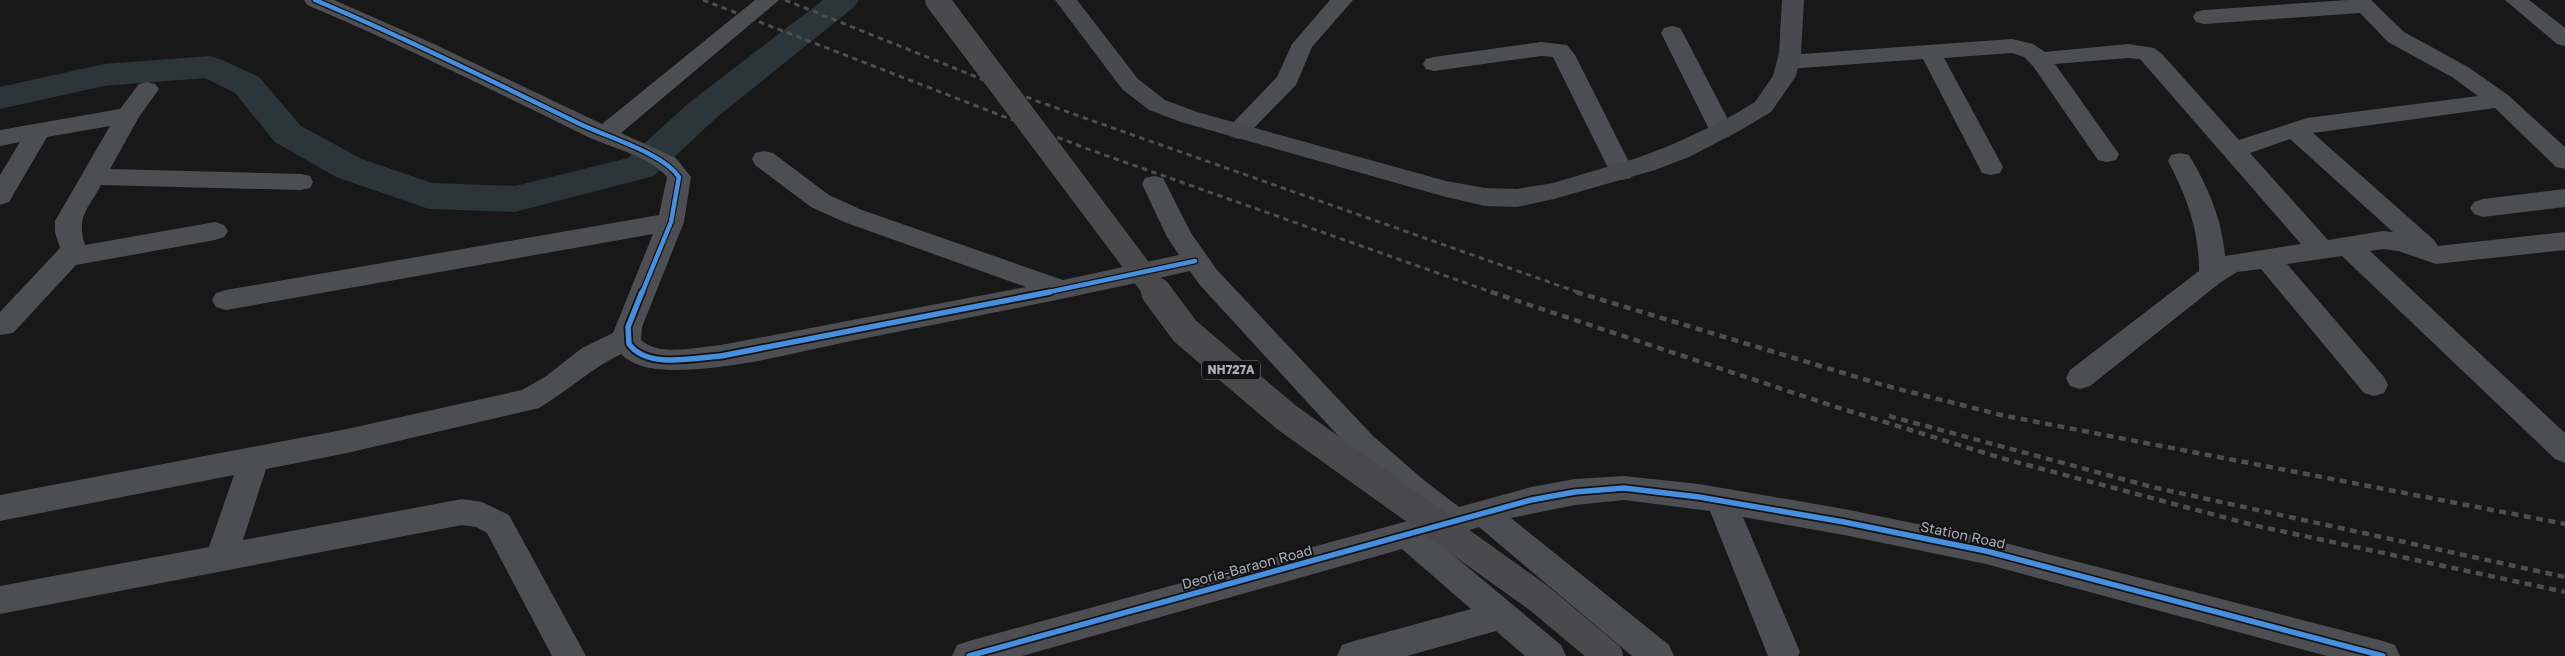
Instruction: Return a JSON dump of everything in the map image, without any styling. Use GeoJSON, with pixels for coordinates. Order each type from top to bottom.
{"type":"FeatureCollection","features":[{"type":"Feature","properties":{"kind":"highway","name":"NH727A"},"geometry":{"type":"LineString","coordinates":[[937,0],[1185,331],[1286,417],[1540,600],[1608,656]]}},
{"type":"Feature","properties":{"kind":"main road"},"geometry":{"type":"LineString","coordinates":[[1066,0],[1121,73],[1138,91],[1156,105],[1238,131],[1437,187],[1485,196],[1517,198],[1622,172],[1680,151],[1722,131],[1763,107],[1784,76],[1788,62],[1793,0]]}},
{"type":"Feature","properties":{"kind":"street"},"geometry":{"type":"LineString","coordinates":[[315,0],[370,23],[609,138],[671,164],[678,178],[671,222],[628,327],[627,339],[630,347],[637,353],[650,358],[673,359],[721,356],[1061,290],[1123,275],[1195,261]]}},
{"type":"Feature","properties":{"kind":"street"},"geometry":{"type":"LineString","coordinates":[[609,138],[768,0]]}},
{"type":"Feature","properties":{"kind":"street"},"geometry":{"type":"LineString","coordinates":[[1238,131],[1288,80],[1297,54],[1303,44],[1342,0]]}},
{"type":"Feature","properties":{"kind":"street"},"geometry":{"type":"LineString","coordinates":[[2516,0],[2565,39]]}},
{"type":"Feature","properties":{"kind":"street"},"geometry":{"type":"LineString","coordinates":[[2204,17],[2361,3],[2396,37],[2466,76],[2500,100],[2565,161]]}},
{"type":"Feature","properties":{"kind":"street"},"geometry":{"type":"LineString","coordinates":[[1672,33],[1722,131]]}},
{"type":"Feature","properties":{"kind":"street"},"geometry":{"type":"LineString","coordinates":[[1788,62],[2012,46],[2024,48],[2035,53],[2107,154]]}},
{"type":"Feature","properties":{"kind":"street"},"geometry":{"type":"LineString","coordinates":[[1434,64],[1542,49],[1559,50],[1564,55],[1622,172]]}},
{"type":"Feature","properties":{"kind":"street"},"geometry":{"type":"LineString","coordinates":[[2039,59],[2128,50],[2146,53],[2235,150],[2334,247],[2565,451]]}},
{"type":"Feature","properties":{"kind":"street"},"geometry":{"type":"LineString","coordinates":[[1930,52],[1991,167]]}},
{"type":"Feature","properties":{"kind":"street"},"geometry":{"type":"LineString","coordinates":[[3,326],[68,257],[73,248],[68,232],[68,221],[128,115],[146,89]]}},
{"type":"Feature","properties":{"kind":"street"},"geometry":{"type":"LineString","coordinates":[[2235,150],[2294,129],[2500,100]]}},
{"type":"Feature","properties":{"kind":"street"},"geometry":{"type":"LineString","coordinates":[[0,138],[128,115]]}},
{"type":"Feature","properties":{"kind":"street"},"geometry":{"type":"LineString","coordinates":[[2294,129],[2436,255]]}},
{"type":"Feature","properties":{"kind":"street"},"geometry":{"type":"LineString","coordinates":[[0,196],[38,132]]}},
{"type":"Feature","properties":{"kind":"street"},"geometry":{"type":"LineString","coordinates":[[764,159],[820,201],[853,216],[1061,290]]}},
{"type":"Feature","properties":{"kind":"street"},"geometry":{"type":"LineString","coordinates":[[2180,161],[2197,189],[2208,218],[2213,246],[2212,274]]}},
{"type":"Feature","properties":{"kind":"street"},"geometry":{"type":"LineString","coordinates":[[93,177],[302,182]]}},
{"type":"Feature","properties":{"kind":"street"},"geometry":{"type":"LineString","coordinates":[[1154,184],[1170,220],[1195,261],[1362,444],[1414,490],[1469,517],[1657,656]]}},
{"type":"Feature","properties":{"kind":"street"},"geometry":{"type":"LineString","coordinates":[[2482,208],[2565,198]]}},
{"type":"Feature","properties":{"kind":"street"},"geometry":{"type":"LineString","coordinates":[[226,300],[671,222]]}},
{"type":"Feature","properties":{"kind":"street"},"geometry":{"type":"LineString","coordinates":[[68,257],[215,232]]}},
{"type":"Feature","properties":{"kind":"street"},"geometry":{"type":"LineString","coordinates":[[2080,378],[2212,274],[2231,264],[2334,247],[2392,240],[2436,255],[2565,241]]}},
{"type":"Feature","properties":{"kind":"street"},"geometry":{"type":"LineString","coordinates":[[2267,258],[2374,385]]}},
{"type":"Feature","properties":{"kind":"street"},"geometry":{"type":"LineString","coordinates":[[0,508],[347,441],[529,400],[555,385],[592,355],[627,339]]}},
{"type":"Feature","properties":{"kind":"street"},"geometry":{"type":"LineString","coordinates":[[221,558],[254,459]]}},
{"type":"Feature","properties":{"kind":"street","name":"Station Road"},"geometry":{"type":"LineString","coordinates":[[1530,500],[1575,492],[1624,488],[1722,501],[1844,522],[1986,551],[2350,652],[2383,656]]}},
{"type":"Feature","properties":{"kind":"street","name":"Deoria-Baraon Road"},"geometry":{"type":"LineString","coordinates":[[976,655],[1530,500]]}},
{"type":"Feature","properties":{"kind":"street"},"geometry":{"type":"LineString","coordinates":[[1722,501],[1783,652]]}},
{"type":"Feature","properties":{"kind":"street"},"geometry":{"type":"LineString","coordinates":[[0,600],[462,512],[482,514],[498,524],[569,656]]}},
{"type":"Feature","properties":{"kind":"street"},"geometry":{"type":"LineString","coordinates":[[1407,535],[1549,656]]}},
{"type":"Feature","properties":{"kind":"street"},"geometry":{"type":"LineString","coordinates":[[1354,656],[1501,615]]}},
{"type":"Feature","properties":{"kind":"waterway"},"geometry":{"type":"LineString","coordinates":[[0,98],[104,75],[210,67],[247,85],[288,134],[349,168],[429,196],[515,199],[641,167],[703,110],[843,0]]}},
{"type":"Feature","properties":{"kind":"railway"},"geometry":{"type":"LineString","coordinates":[[703,0],[1085,148],[1494,293]]}},
{"type":"Feature","properties":{"kind":"railway"},"geometry":{"type":"LineString","coordinates":[[785,0],[1034,100],[1580,293]]}},
{"type":"Feature","properties":{"kind":"railway"},"geometry":{"type":"LineString","coordinates":[[1576,292],[1883,385],[2001,415],[2565,524]]}},
{"type":"Feature","properties":{"kind":"railway"},"geometry":{"type":"LineString","coordinates":[[1494,293],[1830,405],[2001,458],[2253,525],[2565,592]]}},
{"type":"Feature","properties":{"kind":"railway"},"geometry":{"type":"LineString","coordinates":[[1889,416],[2152,487],[2565,577]]}},
{"type":"Feature","properties":{"kind":"cycle path"},"geometry":{"type":"LineString","coordinates":[[315,0],[426,49],[608,137],[648,153],[667,163],[674,170],[679,177],[671,222],[628,327],[627,339],[630,346],[647,357],[686,359],[721,356],[1061,290],[1195,261]]}},
{"type":"Feature","properties":{"kind":"cycle path"},"geometry":{"type":"LineString","coordinates":[[969,656],[1531,500],[1575,492],[1624,488],[1699,497],[1844,522],[1986,551],[2383,656]]}}]}
